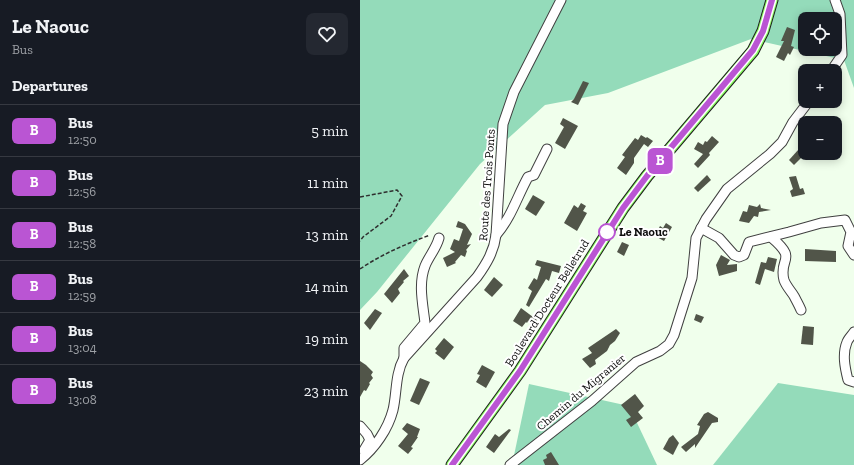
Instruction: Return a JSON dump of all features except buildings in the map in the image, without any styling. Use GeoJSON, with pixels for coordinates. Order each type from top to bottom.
{"type":"FeatureCollection","features":[{"type":"Feature","properties":{"kind":"main road","name":"Boulevard Docteur Belletrud"},"geometry":{"type":"LineString","coordinates":[[452,465],[520,371],[623,208],[647,176],[753,50],[763,31],[772,0]]}},
{"type":"Feature","properties":{"kind":"street","name":"Route des Trois Ponts"},"geometry":{"type":"LineString","coordinates":[[363,457],[379,439],[392,411],[400,366],[404,358],[477,277],[486,264],[494,247],[503,124],[514,92],[561,0]]}},
{"type":"Feature","properties":{"kind":"street"},"geometry":{"type":"LineString","coordinates":[[836,0],[840,14],[842,55],[836,64]]}},
{"type":"Feature","properties":{"kind":"street","name":"Chemin du Migranier"},"geometry":{"type":"LineString","coordinates":[[510,465],[592,401],[636,362],[660,351],[669,344],[674,335],[692,278],[696,238],[706,219],[727,189],[770,154],[782,142],[793,122],[804,108]]}},
{"type":"Feature","properties":{"kind":"street"},"geometry":{"type":"LineString","coordinates":[[496,235],[504,226],[528,177],[534,175],[547,149]]}},
{"type":"Feature","properties":{"kind":"street"},"geometry":{"type":"LineString","coordinates":[[701,228],[719,238],[734,255],[739,257],[744,255],[749,242],[821,223],[845,220],[851,232],[848,246],[854,255]]}},
{"type":"Feature","properties":{"kind":"street"},"geometry":{"type":"LineString","coordinates":[[771,237],[785,250],[787,257],[783,274],[785,282],[801,310]]}},
{"type":"Feature","properties":{"kind":"street"},"geometry":{"type":"LineString","coordinates":[[404,358],[404,348],[425,323],[422,280],[425,267],[437,247],[439,238]]}},
{"type":"Feature","properties":{"kind":"street"},"geometry":{"type":"LineString","coordinates":[[854,332],[847,342],[845,355],[845,368],[848,380],[854,382]]}},
{"type":"Feature","properties":{"kind":"street"},"geometry":{"type":"LineString","coordinates":[[360,426],[370,440],[364,450],[363,457]]}},
{"type":"Feature","properties":{"kind":"path"},"geometry":{"type":"LineString","coordinates":[[360,197],[397,190],[402,196],[391,216],[363,237],[360,241]]}},
{"type":"Feature","properties":{"kind":"path"},"geometry":{"type":"LineString","coordinates":[[360,269],[397,248],[416,240],[431,235],[439,238]]}},
{"type":"Feature","properties":{"kind":"green space"},"geometry":{"type":"Polygon","coordinates":[[[360,0],[854,0],[854,88],[844,60],[826,56],[842,56],[842,12],[798,12],[798,50],[751,39],[608,93],[545,105],[480,164],[377,292],[360,310],[360,0]]]}},
{"type":"Feature","properties":{"kind":"green space"},"geometry":{"type":"Polygon","coordinates":[[[778,383],[854,395],[854,465],[713,465],[778,383]]]}},
{"type":"Feature","properties":{"kind":"green space"},"geometry":{"type":"Polygon","coordinates":[[[529,384],[629,406],[657,465],[512,465],[529,384]]]}},
{"type":"Feature","properties":{"kind":"bus line","name":"B"},"geometry":{"type":"LineString","coordinates":[[452,465],[520,371],[623,208],[647,176],[753,50],[763,31],[772,0]]}},
{"type":"Feature","properties":{"kind":"place","name":"Le Naouc"},"geometry":{"type":"Point","coordinates":[607,232]}}]}
